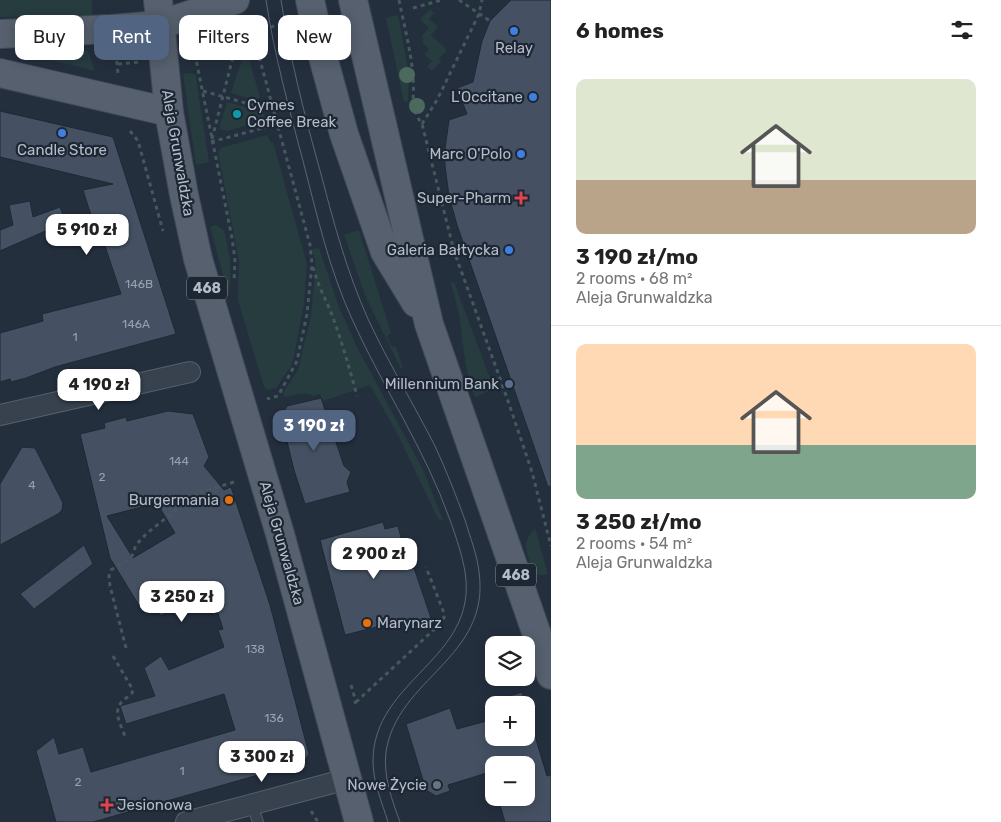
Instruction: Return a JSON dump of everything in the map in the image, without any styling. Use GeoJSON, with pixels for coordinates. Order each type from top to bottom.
{"type":"FeatureCollection","features":[{"type":"Feature","properties":{"kind":"main road","name":"468"},"geometry":{"type":"LineString","coordinates":[[352,0],[429,324],[551,675]]}},
{"type":"Feature","properties":{"kind":"main road"},"geometry":{"type":"LineString","coordinates":[[159,12],[221,2]]}},
{"type":"Feature","properties":{"kind":"main road"},"geometry":{"type":"LineString","coordinates":[[312,7],[344,134],[385,252],[429,324]]}},
{"type":"Feature","properties":{"kind":"main road"},"geometry":{"type":"LineString","coordinates":[[0,34],[94,30]]}},
{"type":"Feature","properties":{"kind":"main road","name":"Aleja Grunwaldzka"},"geometry":{"type":"LineString","coordinates":[[163,60],[169,112],[198,258],[277,524],[324,689],[359,822]]}},
{"type":"Feature","properties":{"kind":"main road"},"geometry":{"type":"LineString","coordinates":[[0,73],[169,112]]}},
{"type":"Feature","properties":{"kind":"street"},"geometry":{"type":"LineString","coordinates":[[0,415],[190,372]]}},
{"type":"Feature","properties":{"kind":"street"},"geometry":{"type":"LineString","coordinates":[[186,822],[255,813],[304,789],[347,779]]}},
{"type":"Feature","properties":{"kind":"path"},"geometry":{"type":"LineString","coordinates":[[399,0],[413,77],[412,102],[416,116],[422,124],[454,251],[518,429],[532,472],[551,546]]}},
{"type":"Feature","properties":{"kind":"path"},"geometry":{"type":"LineString","coordinates":[[413,8],[442,0]]}},
{"type":"Feature","properties":{"kind":"path"},"geometry":{"type":"LineString","coordinates":[[458,0],[490,21]]}},
{"type":"Feature","properties":{"kind":"path"},"geometry":{"type":"LineString","coordinates":[[422,124],[437,100],[479,14],[482,0]]}},
{"type":"Feature","properties":{"kind":"path"},"geometry":{"type":"LineString","coordinates":[[268,28],[295,18],[312,7]]}},
{"type":"Feature","properties":{"kind":"path"},"geometry":{"type":"LineString","coordinates":[[117,60],[117,100],[114,122],[127,128],[134,134],[138,142],[163,232]]}},
{"type":"Feature","properties":{"kind":"path"},"geometry":{"type":"LineString","coordinates":[[118,64],[163,60]]}},
{"type":"Feature","properties":{"kind":"path"},"geometry":{"type":"LineString","coordinates":[[196,60],[234,253],[233,286]]}},
{"type":"Feature","properties":{"kind":"path"},"geometry":{"type":"LineString","coordinates":[[211,142],[233,60]]}},
{"type":"Feature","properties":{"kind":"path"},"geometry":{"type":"LineString","coordinates":[[260,60],[310,245],[317,283],[330,309],[340,337],[357,396]]}},
{"type":"Feature","properties":{"kind":"path"},"geometry":{"type":"LineString","coordinates":[[203,91],[274,112]]}},
{"type":"Feature","properties":{"kind":"path"},"geometry":{"type":"LineString","coordinates":[[211,142],[278,124]]}},
{"type":"Feature","properties":{"kind":"path"},"geometry":{"type":"LineString","coordinates":[[264,390],[268,399],[278,396],[297,362],[307,314],[312,264]]}},
{"type":"Feature","properties":{"kind":"path"},"geometry":{"type":"LineString","coordinates":[[126,648],[110,586],[109,576],[111,570],[132,556],[136,545],[146,534],[196,494],[234,482]]}},
{"type":"Feature","properties":{"kind":"path"},"geometry":{"type":"LineString","coordinates":[[545,522],[551,520]]}},
{"type":"Feature","properties":{"kind":"path"},"geometry":{"type":"LineString","coordinates":[[356,702],[439,625],[444,618],[444,613],[426,567]]}},
{"type":"Feature","properties":{"kind":"path"},"geometry":{"type":"LineString","coordinates":[[113,656],[133,690],[120,704],[117,715],[126,739]]}},
{"type":"Feature","properties":{"kind":"path"},"geometry":{"type":"LineString","coordinates":[[311,810],[318,822]]}},
{"type":"Feature","properties":{"kind":"green space"},"geometry":{"type":"Polygon","coordinates":[[[0,0],[92,0],[92,15],[15,15],[15,17],[0,17],[0,0]]]}},
{"type":"Feature","properties":{"kind":"green space"},"geometry":{"type":"Polygon","coordinates":[[[430,9],[434,13],[429,19],[438,27],[431,35],[447,50],[439,59],[441,61],[432,71],[427,66],[432,61],[424,54],[429,49],[422,42],[424,39],[421,37],[429,28],[420,19],[430,9]]]}},
{"type":"Feature","properties":{"kind":"green space"},"geometry":{"type":"Polygon","coordinates":[[[398,15],[409,74],[408,101],[404,102],[386,18],[398,15]]]}},
{"type":"Feature","properties":{"kind":"green space"},"geometry":{"type":"Polygon","coordinates":[[[84,51],[88,51],[95,71],[52,60],[84,60],[84,51]]]}},
{"type":"Feature","properties":{"kind":"green space"},"geometry":{"type":"Polygon","coordinates":[[[242,60],[249,60],[260,97],[256,101],[231,93],[242,60]]]}},
{"type":"Feature","properties":{"kind":"green space"},"geometry":{"type":"Polygon","coordinates":[[[183,74],[196,75],[209,162],[196,165],[183,74]]]}},
{"type":"Feature","properties":{"kind":"green space"},"geometry":{"type":"Polygon","coordinates":[[[227,102],[264,114],[265,120],[227,131],[220,129],[227,102]]]}},
{"type":"Feature","properties":{"kind":"green space"},"geometry":{"type":"Polygon","coordinates":[[[267,135],[271,143],[273,142],[307,264],[304,303],[291,366],[276,388],[267,390],[264,387],[238,300],[239,261],[218,152],[221,148],[267,135]]]}},
{"type":"Feature","properties":{"kind":"green space"},"geometry":{"type":"Polygon","coordinates":[[[216,225],[224,230],[229,254],[231,277],[228,293],[210,227],[216,225]]]}},
{"type":"Feature","properties":{"kind":"green space"},"geometry":{"type":"Polygon","coordinates":[[[359,230],[391,333],[387,336],[391,346],[396,347],[403,368],[399,365],[365,295],[344,235],[359,230]]]}},
{"type":"Feature","properties":{"kind":"green space"},"geometry":{"type":"Polygon","coordinates":[[[319,248],[339,307],[357,347],[423,470],[443,520],[438,519],[398,435],[370,385],[323,401],[320,394],[284,397],[283,393],[298,370],[311,316],[316,263],[312,249],[319,248]]]}},
{"type":"Feature","properties":{"kind":"green space"},"geometry":{"type":"Polygon","coordinates":[[[454,282],[494,389],[475,397],[468,376],[458,310],[451,283],[454,282]]]}},
{"type":"Feature","properties":{"kind":"green space"},"geometry":{"type":"Polygon","coordinates":[[[535,528],[548,574],[544,575],[538,575],[533,571],[526,548],[530,534],[535,528]]]}},
{"type":"Feature","properties":{"kind":"building","name":"Galeria Bałtycka"},"geometry":{"type":"Polygon","coordinates":[[[511,0],[551,0],[551,486],[548,487],[457,225],[449,196],[445,166],[449,120],[467,114],[457,88],[473,82],[482,41],[490,21],[511,0]]]}},
{"type":"Feature","properties":{"kind":"building"},"geometry":{"type":"Polygon","coordinates":[[[0,111],[113,137],[176,334],[55,367],[26,378],[11,382],[10,379],[0,382],[0,333],[43,321],[42,314],[121,294],[105,246],[101,247],[83,190],[113,184],[0,157],[0,111]]]}},
{"type":"Feature","properties":{"kind":"building"},"geometry":{"type":"Polygon","coordinates":[[[30,201],[33,217],[60,207],[66,222],[0,251],[0,230],[13,225],[9,205],[30,201]]]}},
{"type":"Feature","properties":{"kind":"building"},"geometry":{"type":"Polygon","coordinates":[[[321,398],[344,466],[351,472],[347,482],[350,492],[305,504],[294,470],[281,417],[287,406],[321,398]]]}},
{"type":"Feature","properties":{"kind":"building"},"geometry":{"type":"Polygon","coordinates":[[[168,411],[193,414],[209,457],[204,466],[224,490],[231,487],[270,605],[309,754],[304,762],[93,822],[56,822],[36,751],[54,737],[59,754],[83,747],[91,772],[235,730],[224,694],[126,724],[120,706],[155,696],[144,668],[161,656],[169,670],[224,647],[218,630],[223,629],[209,585],[161,616],[149,599],[140,607],[110,558],[80,434],[105,428],[104,423],[126,417],[127,421],[168,411]],[[157,503],[107,516],[133,558],[175,533],[157,503]]]}},
{"type":"Feature","properties":{"kind":"building"},"geometry":{"type":"Polygon","coordinates":[[[22,447],[35,448],[63,503],[62,510],[58,514],[0,545],[0,484],[22,447]]]}},
{"type":"Feature","properties":{"kind":"building"},"geometry":{"type":"Polygon","coordinates":[[[383,522],[385,529],[398,526],[409,569],[414,568],[432,621],[412,629],[408,619],[345,635],[320,540],[383,522]]]}},
{"type":"Feature","properties":{"kind":"building"},"geometry":{"type":"Polygon","coordinates":[[[84,545],[93,564],[34,609],[20,594],[84,545]]]}},
{"type":"Feature","properties":{"kind":"building"},"geometry":{"type":"Polygon","coordinates":[[[522,692],[523,696],[509,696],[522,692]]]}},
{"type":"Feature","properties":{"kind":"building"},"geometry":{"type":"Polygon","coordinates":[[[450,708],[457,729],[485,721],[485,746],[535,746],[535,736],[547,776],[551,775],[551,822],[505,822],[500,806],[535,806],[535,756],[485,756],[485,774],[448,785],[450,791],[436,796],[426,790],[406,724],[450,708]]]}},
{"type":"Feature","properties":{"kind":"tram line"},"geometry":{"type":"LineString","coordinates":[[266,0],[287,101],[330,261],[344,300],[364,345],[416,443],[440,494],[457,539],[465,572],[465,602],[457,627],[442,648],[389,709],[378,733],[373,769],[388,822]]}},
{"type":"Feature","properties":{"kind":"tram line"},"geometry":{"type":"LineString","coordinates":[[281,0],[293,66],[347,266],[368,319],[443,464],[465,520],[479,572],[479,601],[471,626],[458,647],[407,705],[394,727],[386,752],[387,779],[400,822]]}},
{"type":"Feature","properties":{"kind":"place","name":"Relay"},"geometry":{"type":"Point","coordinates":[514,31]}},
{"type":"Feature","properties":{"kind":"place","name":"L'Occitane"},"geometry":{"type":"Point","coordinates":[533,97]}},
{"type":"Feature","properties":{"kind":"place","name":"Cymes Coffee Break"},"geometry":{"type":"Point","coordinates":[237,114]}},
{"type":"Feature","properties":{"kind":"place","name":"Candle Store"},"geometry":{"type":"Point","coordinates":[62,133]}},
{"type":"Feature","properties":{"kind":"place","name":"Marc O'Polo"},"geometry":{"type":"Point","coordinates":[521,154]}},
{"type":"Feature","properties":{"kind":"place","name":"Super-Pharm"},"geometry":{"type":"Point","coordinates":[521,198]}},
{"type":"Feature","properties":{"kind":"place","name":"Galeria Bałtycka"},"geometry":{"type":"Point","coordinates":[509,250]}},
{"type":"Feature","properties":{"kind":"place","name":"Millennium Bank"},"geometry":{"type":"Point","coordinates":[509,384]}},
{"type":"Feature","properties":{"kind":"place","name":"Burgermania"},"geometry":{"type":"Point","coordinates":[229,500]}},
{"type":"Feature","properties":{"kind":"place","name":"Marynarz"},"geometry":{"type":"Point","coordinates":[367,623]}},
{"type":"Feature","properties":{"kind":"place","name":"Nowe Życie"},"geometry":{"type":"Point","coordinates":[437,785]}},
{"type":"Feature","properties":{"kind":"place","name":"Jesionowa"},"geometry":{"type":"Point","coordinates":[107,805]}}]}
